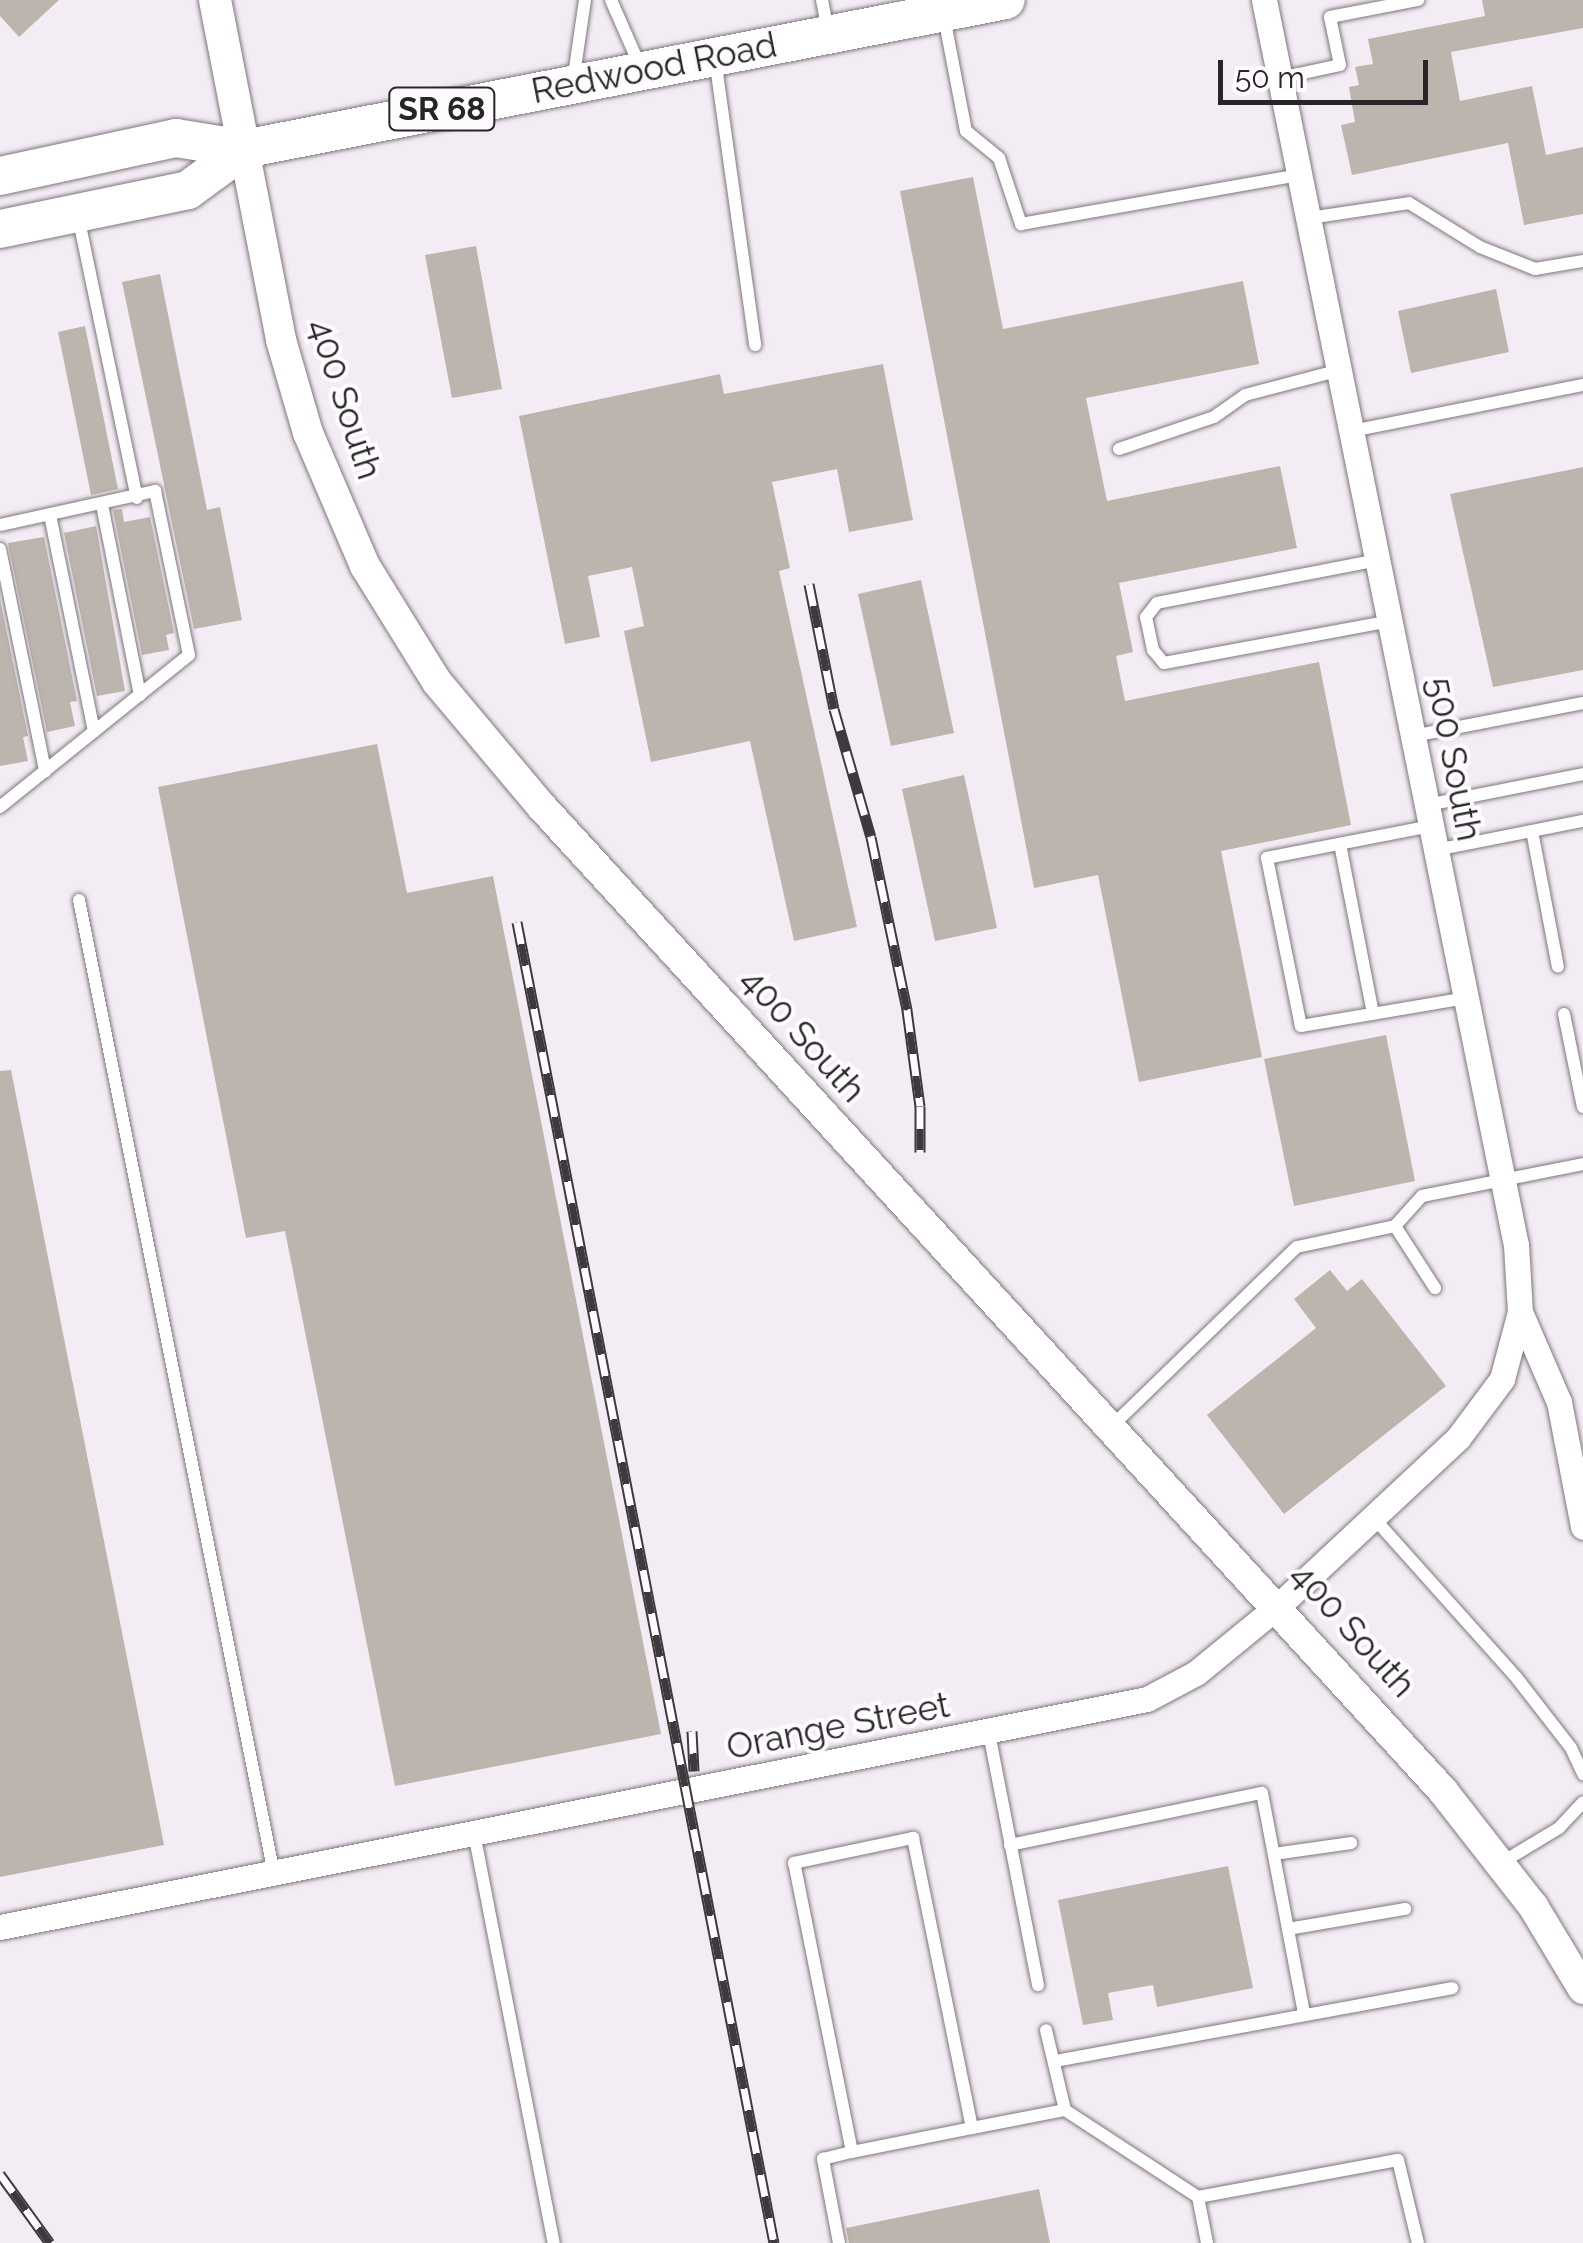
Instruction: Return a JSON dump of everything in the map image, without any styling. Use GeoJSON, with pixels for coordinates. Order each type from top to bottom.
{"type":"FeatureCollection","features":[{"type":"Feature","properties":{"kind":"main road","name":"400 South"},"geometry":{"type":"LineString","coordinates":[[214,0],[244,149]]}},
{"type":"Feature","properties":{"kind":"main road","name":"Redwood Road"},"geometry":{"type":"LineString","coordinates":[[0,176],[176,138],[244,149],[714,56],[825,17],[904,10],[943,12],[1006,0]]}},
{"type":"Feature","properties":{"kind":"main road","name":"Redwood Road"},"geometry":{"type":"LineString","coordinates":[[0,230],[188,190],[244,149]]}},
{"type":"Feature","properties":{"kind":"street","name":"500 South"},"geometry":{"type":"LineString","coordinates":[[1264,0],[1518,1256],[1520,1312],[1559,1402],[1583,1527]]}},
{"type":"Feature","properties":{"kind":"street","name":"400 South"},"geometry":{"type":"LineString","coordinates":[[244,149],[281,340],[320,464],[365,566],[436,682],[556,822],[1278,1606],[1501,1863],[1583,1988]]}},
{"type":"Feature","properties":{"kind":"street","name":"Orange Street"},"geometry":{"type":"LineString","coordinates":[[0,1927],[1121,1707],[1171,1689],[1278,1606],[1458,1438],[1492,1397],[1510,1360],[1520,1312]]}},
{"type":"Feature","properties":{"kind":"lane"},"geometry":{"type":"LineString","coordinates":[[573,83],[586,0]]}},
{"type":"Feature","properties":{"kind":"lane"},"geometry":{"type":"LineString","coordinates":[[611,0],[641,68]]}},
{"type":"Feature","properties":{"kind":"lane"},"geometry":{"type":"LineString","coordinates":[[1280,78],[1340,65],[1330,17],[1418,0]]}},
{"type":"Feature","properties":{"kind":"lane"},"geometry":{"type":"LineString","coordinates":[[943,12],[966,131],[999,158],[1020,224],[1300,175]]}},
{"type":"Feature","properties":{"kind":"lane"},"geometry":{"type":"LineString","coordinates":[[714,56],[755,345]]}},
{"type":"Feature","properties":{"kind":"lane"},"geometry":{"type":"LineString","coordinates":[[1309,218],[1408,203],[1480,246],[1535,269],[1583,261]]}},
{"type":"Feature","properties":{"kind":"lane"},"geometry":{"type":"LineString","coordinates":[[78,213],[137,498]]}},
{"type":"Feature","properties":{"kind":"lane"},"geometry":{"type":"LineString","coordinates":[[1119,449],[1214,417],[1245,395],[1340,370]]}},
{"type":"Feature","properties":{"kind":"lane"},"geometry":{"type":"LineString","coordinates":[[1352,431],[1583,385]]}},
{"type":"Feature","properties":{"kind":"lane"},"geometry":{"type":"LineString","coordinates":[[0,525],[155,491],[190,655],[0,807]]}},
{"type":"Feature","properties":{"kind":"lane"},"geometry":{"type":"LineString","coordinates":[[102,505],[140,695]]}},
{"type":"Feature","properties":{"kind":"lane"},"geometry":{"type":"LineString","coordinates":[[50,515],[94,732]]}},
{"type":"Feature","properties":{"kind":"lane"},"geometry":{"type":"LineString","coordinates":[[0,549],[45,771]]}},
{"type":"Feature","properties":{"kind":"lane"},"geometry":{"type":"LineString","coordinates":[[1378,560],[1157,604],[1146,618],[1153,650],[1164,663],[1390,620]]}},
{"type":"Feature","properties":{"kind":"lane"},"geometry":{"type":"LineString","coordinates":[[1413,736],[1583,703]]}},
{"type":"Feature","properties":{"kind":"lane"},"geometry":{"type":"LineString","coordinates":[[1466,998],[1300,1026],[1268,858],[1432,827],[1583,774]]}},
{"type":"Feature","properties":{"kind":"lane"},"geometry":{"type":"LineString","coordinates":[[1432,827],[1532,831],[1583,821]]}},
{"type":"Feature","properties":{"kind":"lane"},"geometry":{"type":"LineString","coordinates":[[1532,831],[1558,967]]}},
{"type":"Feature","properties":{"kind":"lane"},"geometry":{"type":"LineString","coordinates":[[1340,844],[1373,1014]]}},
{"type":"Feature","properties":{"kind":"lane"},"geometry":{"type":"LineString","coordinates":[[79,900],[274,1874]]}},
{"type":"Feature","properties":{"kind":"lane"},"geometry":{"type":"LineString","coordinates":[[1564,1014],[1583,1107]]}},
{"type":"Feature","properties":{"kind":"lane"},"geometry":{"type":"LineString","coordinates":[[1112,1426],[1297,1247],[1395,1226],[1422,1196],[1583,1164]]}},
{"type":"Feature","properties":{"kind":"lane"},"geometry":{"type":"LineString","coordinates":[[1395,1226],[1435,1288]]}},
{"type":"Feature","properties":{"kind":"lane"},"geometry":{"type":"LineString","coordinates":[[1372,1516],[1516,1676],[1571,1748],[1583,1774]]}},
{"type":"Feature","properties":{"kind":"lane"},"geometry":{"type":"LineString","coordinates":[[989,1733],[1038,1985]]}},
{"type":"Feature","properties":{"kind":"lane"},"geometry":{"type":"LineString","coordinates":[[1010,1845],[1262,1792],[1304,2013]]}},
{"type":"Feature","properties":{"kind":"lane"},"geometry":{"type":"LineString","coordinates":[[1501,1863],[1559,1828],[1583,1802]]}},
{"type":"Feature","properties":{"kind":"lane"},"geometry":{"type":"LineString","coordinates":[[474,1834],[554,2243]]}},
{"type":"Feature","properties":{"kind":"lane"},"geometry":{"type":"LineString","coordinates":[[852,2152],[794,1863],[914,1838],[972,2128]]}},
{"type":"Feature","properties":{"kind":"lane"},"geometry":{"type":"LineString","coordinates":[[1274,1854],[1351,1843]]}},
{"type":"Feature","properties":{"kind":"lane"},"geometry":{"type":"LineString","coordinates":[[1288,1929],[1405,1909]]}},
{"type":"Feature","properties":{"kind":"lane"},"geometry":{"type":"LineString","coordinates":[[1055,2061],[1452,1988]]}},
{"type":"Feature","properties":{"kind":"lane"},"geometry":{"type":"LineString","coordinates":[[1046,2030],[1065,2110]]}},
{"type":"Feature","properties":{"kind":"lane"},"geometry":{"type":"LineString","coordinates":[[838,2243],[823,2159],[1065,2110],[1198,2197],[1398,2160],[1418,2243]]}},
{"type":"Feature","properties":{"kind":"lane"},"geometry":{"type":"LineString","coordinates":[[1198,2197],[1207,2243]]}},
{"type":"Feature","properties":{"kind":"building"},"geometry":{"type":"Polygon","coordinates":[[[0,0],[59,0],[19,37],[0,16],[0,0]]]}},
{"type":"Feature","properties":{"kind":"building"},"geometry":{"type":"Polygon","coordinates":[[[1482,0],[1583,0],[1583,28],[1451,52],[1460,101],[1532,86],[1546,155],[1583,147],[1583,214],[1524,225],[1508,143],[1352,175],[1341,125],[1355,122],[1349,87],[1359,85],[1355,67],[1373,64],[1368,39],[1485,16],[1482,0]]]}},
{"type":"Feature","properties":{"kind":"building"},"geometry":{"type":"Polygon","coordinates":[[[973,177],[1003,329],[1243,281],[1259,364],[1086,398],[1107,501],[1280,466],[1297,548],[1119,583],[1133,652],[1116,656],[1125,701],[1319,662],[1351,825],[1221,851],[1262,1057],[1139,1082],[1098,875],[1034,888],[900,191],[973,177]]]}},
{"type":"Feature","properties":{"kind":"building"},"geometry":{"type":"Polygon","coordinates":[[[476,246],[502,389],[452,398],[425,255],[476,246]]]}},
{"type":"Feature","properties":{"kind":"building"},"geometry":{"type":"Polygon","coordinates":[[[160,274],[207,510],[220,507],[242,620],[194,629],[122,282],[160,274]]]}},
{"type":"Feature","properties":{"kind":"building"},"geometry":{"type":"Polygon","coordinates":[[[1496,289],[1509,352],[1411,373],[1398,311],[1496,289]]]}},
{"type":"Feature","properties":{"kind":"building"},"geometry":{"type":"Polygon","coordinates":[[[85,326],[118,489],[91,495],[58,332],[85,326]]]}},
{"type":"Feature","properties":{"kind":"building"},"geometry":{"type":"Polygon","coordinates":[[[883,364],[913,520],[849,532],[837,469],[772,482],[790,568],[779,571],[857,927],[794,941],[750,741],[651,762],[624,631],[644,626],[632,567],[588,576],[600,637],[565,644],[519,416],[720,374],[724,394],[883,364]]]}},
{"type":"Feature","properties":{"kind":"building"},"geometry":{"type":"Polygon","coordinates":[[[1583,467],[1583,670],[1493,687],[1450,494],[1583,467]]]}},
{"type":"Feature","properties":{"kind":"building"},"geometry":{"type":"Polygon","coordinates":[[[122,509],[124,522],[150,517],[174,633],[166,635],[169,650],[142,655],[113,510],[122,509]]]}},
{"type":"Feature","properties":{"kind":"building"},"geometry":{"type":"Polygon","coordinates":[[[96,526],[125,691],[97,696],[64,533],[96,526]]]}},
{"type":"Feature","properties":{"kind":"building"},"geometry":{"type":"Polygon","coordinates":[[[44,537],[77,701],[70,702],[75,726],[47,732],[8,543],[44,537]]]}},
{"type":"Feature","properties":{"kind":"building"},"geometry":{"type":"Polygon","coordinates":[[[921,580],[954,733],[891,746],[858,594],[921,580]]]}},
{"type":"Feature","properties":{"kind":"building"},"geometry":{"type":"Polygon","coordinates":[[[0,599],[28,736],[23,737],[28,761],[0,766],[0,599]]]}},
{"type":"Feature","properties":{"kind":"building"},"geometry":{"type":"Polygon","coordinates":[[[377,744],[407,893],[493,876],[661,1734],[395,1786],[285,1231],[246,1238],[158,787],[377,744]]]}},
{"type":"Feature","properties":{"kind":"building"},"geometry":{"type":"Polygon","coordinates":[[[964,775],[997,928],[935,941],[902,789],[964,775]]]}},
{"type":"Feature","properties":{"kind":"building"},"geometry":{"type":"Polygon","coordinates":[[[1386,1035],[1415,1181],[1294,1206],[1264,1059],[1386,1035]]]}},
{"type":"Feature","properties":{"kind":"building"},"geometry":{"type":"Polygon","coordinates":[[[11,1070],[164,1845],[0,1877],[0,1071],[11,1070]]]}},
{"type":"Feature","properties":{"kind":"building"},"geometry":{"type":"Polygon","coordinates":[[[1330,1270],[1347,1291],[1362,1279],[1446,1386],[1284,1514],[1207,1415],[1316,1328],[1294,1299],[1330,1270]]]}},
{"type":"Feature","properties":{"kind":"building"},"geometry":{"type":"Polygon","coordinates":[[[1228,1866],[1253,1988],[1157,2007],[1153,1985],[1108,1993],[1113,2020],[1083,2025],[1058,1900],[1228,1866]]]}},
{"type":"Feature","properties":{"kind":"building"},"geometry":{"type":"Polygon","coordinates":[[[1039,2189],[1050,2243],[849,2243],[846,2228],[1039,2189]]]}},
{"type":"Feature","properties":{"kind":"railway"},"geometry":{"type":"LineString","coordinates":[[809,584],[834,709],[871,837],[907,1010],[920,1106],[920,1152]]}},
{"type":"Feature","properties":{"kind":"railway"},"geometry":{"type":"LineString","coordinates":[[517,922],[774,2243]]}},
{"type":"Feature","properties":{"kind":"railway"},"geometry":{"type":"LineString","coordinates":[[692,1731],[694,1771]]}},
{"type":"Feature","properties":{"kind":"railway"},"geometry":{"type":"LineString","coordinates":[[0,2174],[50,2243]]}}]}
